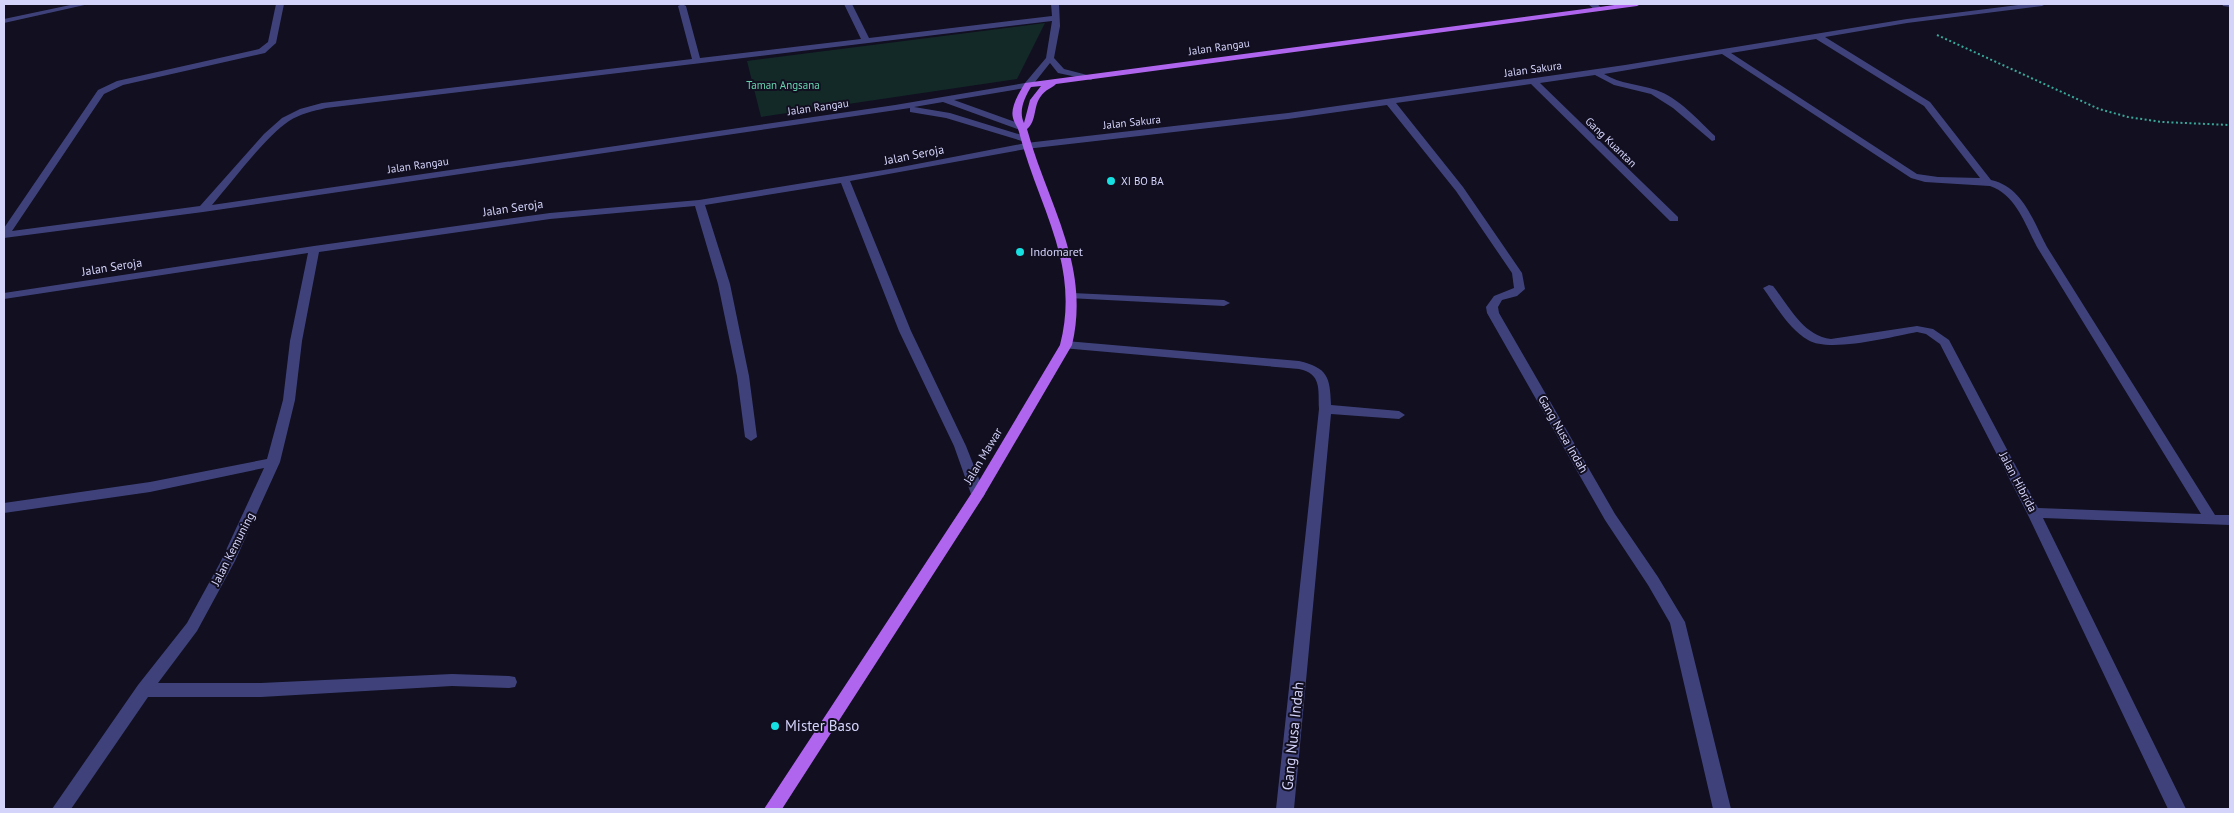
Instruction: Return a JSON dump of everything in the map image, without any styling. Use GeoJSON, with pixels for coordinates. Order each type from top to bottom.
{"type":"FeatureCollection","features":[{"type":"Feature","properties":{"kind":"main road","name":"Jalan Rangau"},"geometry":{"type":"LineString","coordinates":[[1028,84],[1049,84],[1072,79],[1637,4]]}},
{"type":"Feature","properties":{"kind":"main road","name":"Jalan Mawar"},"geometry":{"type":"LineString","coordinates":[[774,809],[978,494],[1066,345],[1073,320],[1072,296],[1060,232],[1025,142],[1023,128],[1017,117],[1021,95],[1028,84]]}},
{"type":"Feature","properties":{"kind":"main road"},"geometry":{"type":"LineString","coordinates":[[1023,128],[1028,124],[1035,96],[1049,84]]}},
{"type":"Feature","properties":{"kind":"street"},"geometry":{"type":"LineString","coordinates":[[4,21],[85,4]]}},
{"type":"Feature","properties":{"kind":"street"},"geometry":{"type":"LineString","coordinates":[[4,235],[101,92],[120,84],[262,51],[272,43],[280,4]]}},
{"type":"Feature","properties":{"kind":"street"},"geometry":{"type":"LineString","coordinates":[[848,4],[866,41]]}},
{"type":"Feature","properties":{"kind":"street"},"geometry":{"type":"LineString","coordinates":[[1028,84],[1050,58],[1056,26],[1055,4]]}},
{"type":"Feature","properties":{"kind":"street"},"geometry":{"type":"LineString","coordinates":[[1592,4],[1599,9]]}},
{"type":"Feature","properties":{"kind":"street","name":"Jalan Sakura"},"geometry":{"type":"LineString","coordinates":[[1025,142],[1288,116],[1596,72],[1907,21],[2042,4]]}},
{"type":"Feature","properties":{"kind":"street"},"geometry":{"type":"LineString","coordinates":[[2226,4],[2230,6]]}},
{"type":"Feature","properties":{"kind":"street"},"geometry":{"type":"LineString","coordinates":[[682,6],[697,62]]}},
{"type":"Feature","properties":{"kind":"street"},"geometry":{"type":"LineString","coordinates":[[203,209],[267,136],[285,120],[303,110],[325,105],[1056,18]]}},
{"type":"Feature","properties":{"kind":"street"},"geometry":{"type":"LineString","coordinates":[[1818,36],[1927,104],[1988,182]]}},
{"type":"Feature","properties":{"kind":"street"},"geometry":{"type":"LineString","coordinates":[[1724,51],[1914,176],[1935,182],[1988,182],[2006,188],[2018,203],[2047,255],[2211,520]]}},
{"type":"Feature","properties":{"kind":"street"},"geometry":{"type":"LineString","coordinates":[[1050,58],[1056,68],[1067,74],[1090,77]]}},
{"type":"Feature","properties":{"kind":"street"},"geometry":{"type":"LineString","coordinates":[[1049,84],[1056,68]]}},
{"type":"Feature","properties":{"kind":"street"},"geometry":{"type":"LineString","coordinates":[[1596,72],[1609,81],[1655,92],[1668,100],[1712,138]]}},
{"type":"Feature","properties":{"kind":"street","name":"Gang Kuantan"},"geometry":{"type":"LineString","coordinates":[[1533,81],[1674,219]]}},
{"type":"Feature","properties":{"kind":"street","name":"Jalan Rangau"},"geometry":{"type":"LineString","coordinates":[[4,235],[203,209],[895,108],[1028,84]]}},
{"type":"Feature","properties":{"kind":"street"},"geometry":{"type":"LineString","coordinates":[[945,100],[1023,128]]}},
{"type":"Feature","properties":{"kind":"street","name":"Gang Nusa Indah"},"geometry":{"type":"LineString","coordinates":[[1389,101],[1460,189],[1517,273],[1521,282],[1520,289],[1515,294],[1498,298],[1492,307],[1493,313],[1610,518],[1653,581],[1677,622],[1722,809]]}},
{"type":"Feature","properties":{"kind":"street"},"geometry":{"type":"LineString","coordinates":[[895,108],[947,115],[1025,142]]}},
{"type":"Feature","properties":{"kind":"street","name":"Jalan Seroja"},"geometry":{"type":"LineString","coordinates":[[4,296],[314,249],[550,216],[699,202],[844,180],[1025,142]]}},
{"type":"Feature","properties":{"kind":"street"},"geometry":{"type":"LineString","coordinates":[[844,180],[905,331],[960,446],[978,494]]}},
{"type":"Feature","properties":{"kind":"street"},"geometry":{"type":"LineString","coordinates":[[699,202],[724,284],[743,376],[751,437]]}},
{"type":"Feature","properties":{"kind":"street","name":"Jalan Kemuning"},"geometry":{"type":"LineString","coordinates":[[61,809],[144,690],[192,627],[228,561],[273,462],[289,400],[296,341],[314,249]]}},
{"type":"Feature","properties":{"kind":"street","name":"Jalan Hibrida"},"geometry":{"type":"LineString","coordinates":[[1769,288],[1804,332],[1821,342],[1832,343],[1917,329],[1929,331],[1945,342],[2034,513],[2176,809]]}},
{"type":"Feature","properties":{"kind":"street"},"geometry":{"type":"LineString","coordinates":[[1072,296],[1224,303]]}},
{"type":"Feature","properties":{"kind":"street","name":"Gang Nusa Indah"},"geometry":{"type":"LineString","coordinates":[[1066,345],[1308,366],[1315,369],[1324,379],[1325,409],[1285,809]]}},
{"type":"Feature","properties":{"kind":"street"},"geometry":{"type":"LineString","coordinates":[[1325,409],[1399,415]]}},
{"type":"Feature","properties":{"kind":"street"},"geometry":{"type":"LineString","coordinates":[[4,508],[150,487],[273,462]]}},
{"type":"Feature","properties":{"kind":"street"},"geometry":{"type":"LineString","coordinates":[[2034,513],[2230,520]]}},
{"type":"Feature","properties":{"kind":"street"},"geometry":{"type":"LineString","coordinates":[[144,690],[261,690],[452,680],[509,682]]}},
{"type":"Feature","properties":{"kind":"path"},"geometry":{"type":"LineString","coordinates":[[1907,21],[2099,109],[2128,117],[2162,122],[2230,125]]}},
{"type":"Feature","properties":{"kind":"green space","name":"Taman Angsana"},"geometry":{"type":"Polygon","coordinates":[[[1045,23],[1017,79],[761,117],[747,61],[1045,23]]]}},
{"type":"Feature","properties":{"kind":"place","name":"XI BO BA"},"geometry":{"type":"Point","coordinates":[1111,181]}},
{"type":"Feature","properties":{"kind":"place","name":"Indomaret"},"geometry":{"type":"Point","coordinates":[1020,252]}},
{"type":"Feature","properties":{"kind":"place","name":"Mister Baso"},"geometry":{"type":"Point","coordinates":[775,726]}}]}
